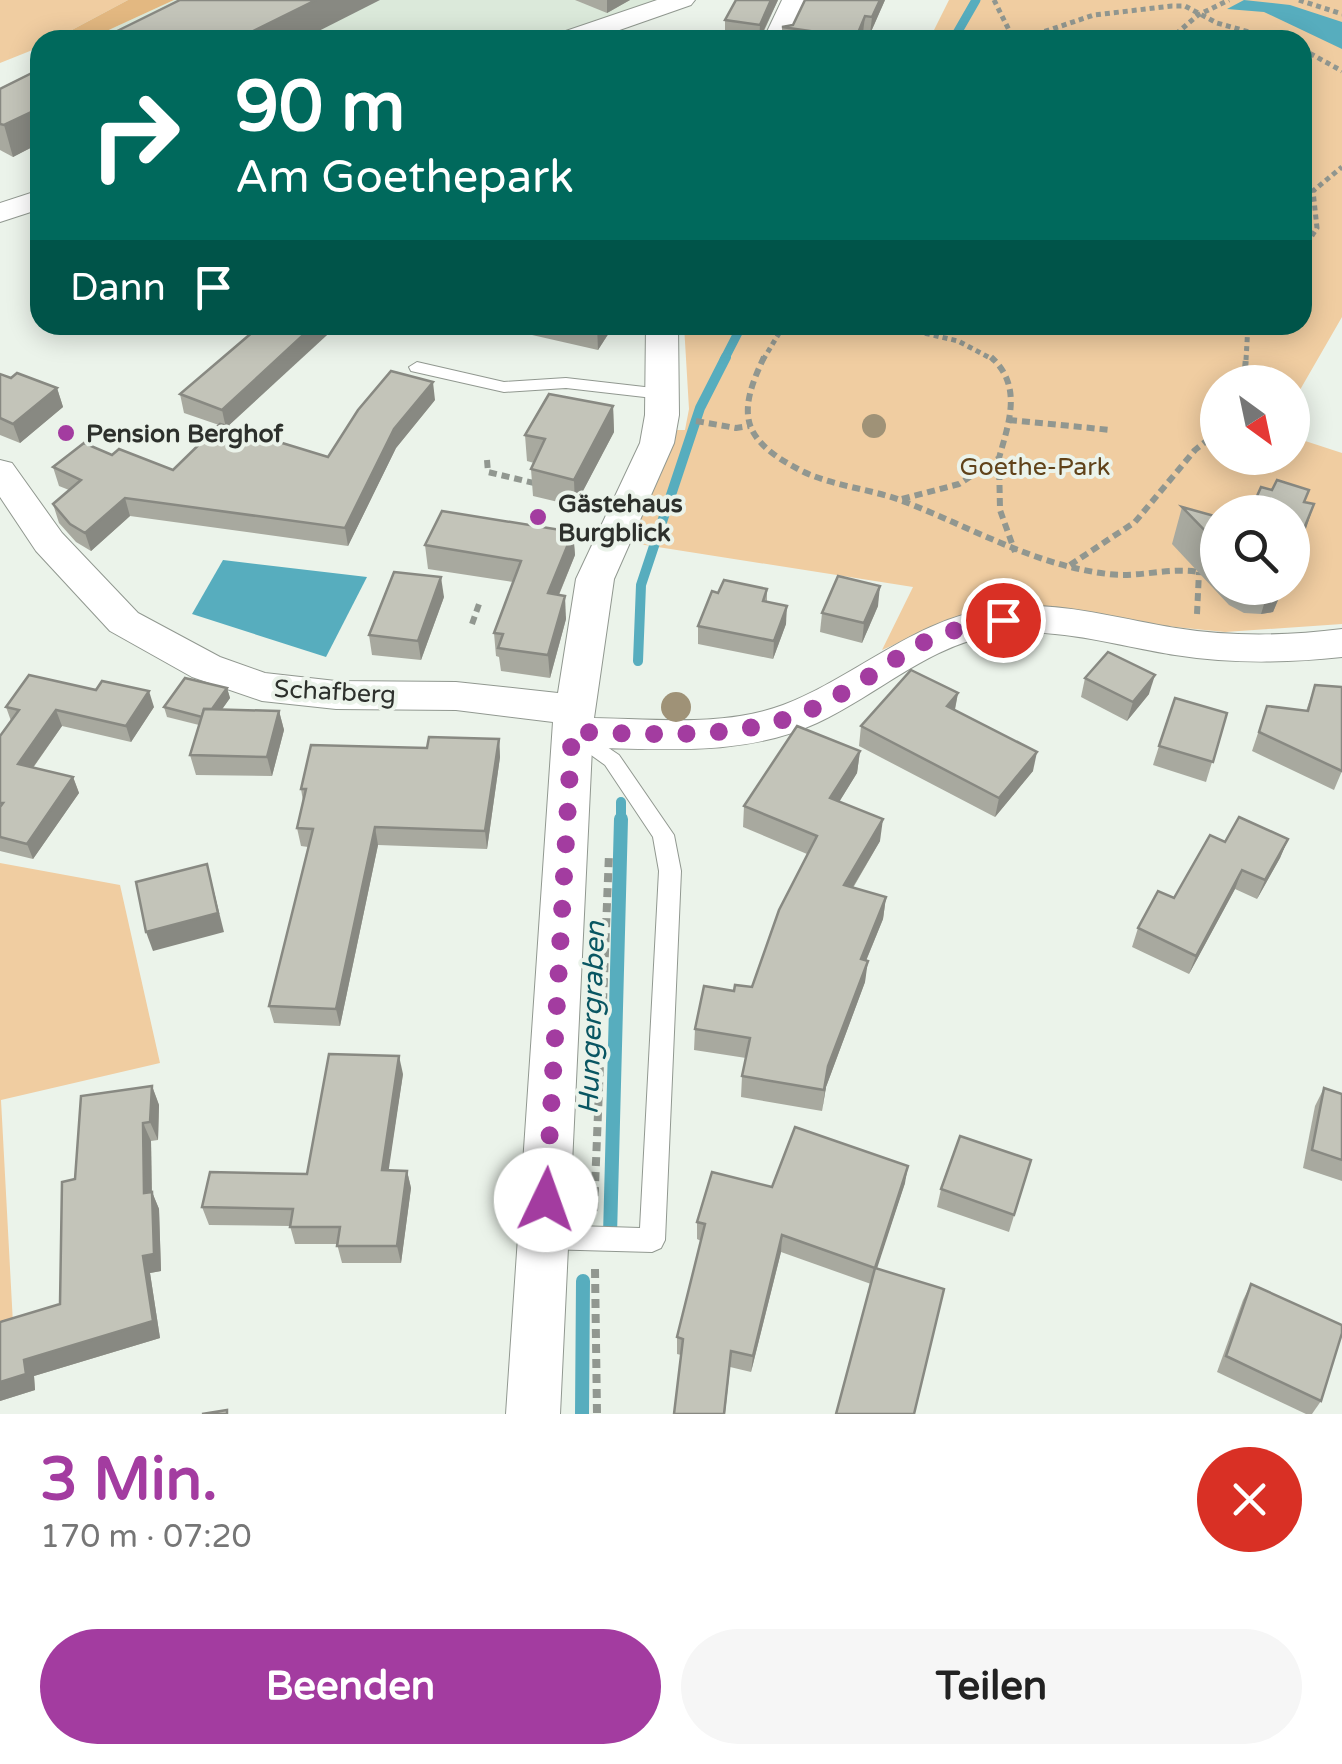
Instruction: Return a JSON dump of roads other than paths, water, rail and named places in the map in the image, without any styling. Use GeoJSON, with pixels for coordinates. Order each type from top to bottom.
{"type":"FeatureCollection","features":[{"type":"Feature","properties":{"kind":"street"},"geometry":{"type":"LineString","coordinates":[[595,30],[682,0]]}},
{"type":"Feature","properties":{"kind":"street"},"geometry":{"type":"LineString","coordinates":[[781,30],[795,0]]}},
{"type":"Feature","properties":{"kind":"street"},"geometry":{"type":"LineString","coordinates":[[533,1414],[574,721],[595,578],[658,443],[662,335]]}},
{"type":"Feature","properties":{"kind":"street","name":"Schafberg"},"geometry":{"type":"LineString","coordinates":[[0,471],[49,542],[124,622],[206,667],[262,687],[336,694],[456,696],[574,721],[692,733],[739,730],[795,716],[858,686],[917,646],[960,627],[1003,620],[1047,621],[1238,649],[1295,649],[1342,643]]}},
{"type":"Feature","properties":{"kind":"lane"},"geometry":{"type":"LineString","coordinates":[[416,367],[504,387],[566,384],[662,394]]}},
{"type":"Feature","properties":{"kind":"lane"},"geometry":{"type":"LineString","coordinates":[[544,1237],[652,1240],[670,871],[663,836],[612,760],[574,721]]}},
{"type":"Feature","properties":{"kind":"water"},"geometry":{"type":"Polygon","coordinates":[[[1244,0],[1290,5],[1342,22],[1342,49],[1312,35],[1312,30],[1302,30],[1264,12],[1227,9],[1244,0]]]}},
{"type":"Feature","properties":{"kind":"water"},"geometry":{"type":"Polygon","coordinates":[[[223,560],[367,577],[326,657],[192,614],[223,560]]]}},
{"type":"Feature","properties":{"kind":"waterway","name":"Hungergraben"},"geometry":{"type":"LineString","coordinates":[[959,30],[976,0]]}},
{"type":"Feature","properties":{"kind":"waterway","name":"Hungergraben"},"geometry":{"type":"LineString","coordinates":[[724,360],[737,335]]}},
{"type":"Feature","properties":{"kind":"waterway","name":"Hungergraben"},"geometry":{"type":"LineString","coordinates":[[638,661],[641,585],[700,408],[726,357]]}},
{"type":"Feature","properties":{"kind":"waterway","name":"Hungergraben"},"geometry":{"type":"LineString","coordinates":[[621,802],[621,819]]}},
{"type":"Feature","properties":{"kind":"waterway","name":"Hungergraben"},"geometry":{"type":"LineString","coordinates":[[610,1235],[621,819]]}},
{"type":"Feature","properties":{"kind":"waterway","name":"Hungergraben"},"geometry":{"type":"LineString","coordinates":[[582,1414],[583,1281]]}},
{"type":"Feature","properties":{"kind":"place","name":"Pension Berghof"},"geometry":{"type":"Point","coordinates":[66,433]}},
{"type":"Feature","properties":{"kind":"place","name":"Gästehaus Burgblick"},"geometry":{"type":"Point","coordinates":[538,517]}},
{"type":"Feature","properties":{"kind":"park label","name":"Goethe-Park"},"geometry":{"type":"Point","coordinates":[1035,466]}}]}
